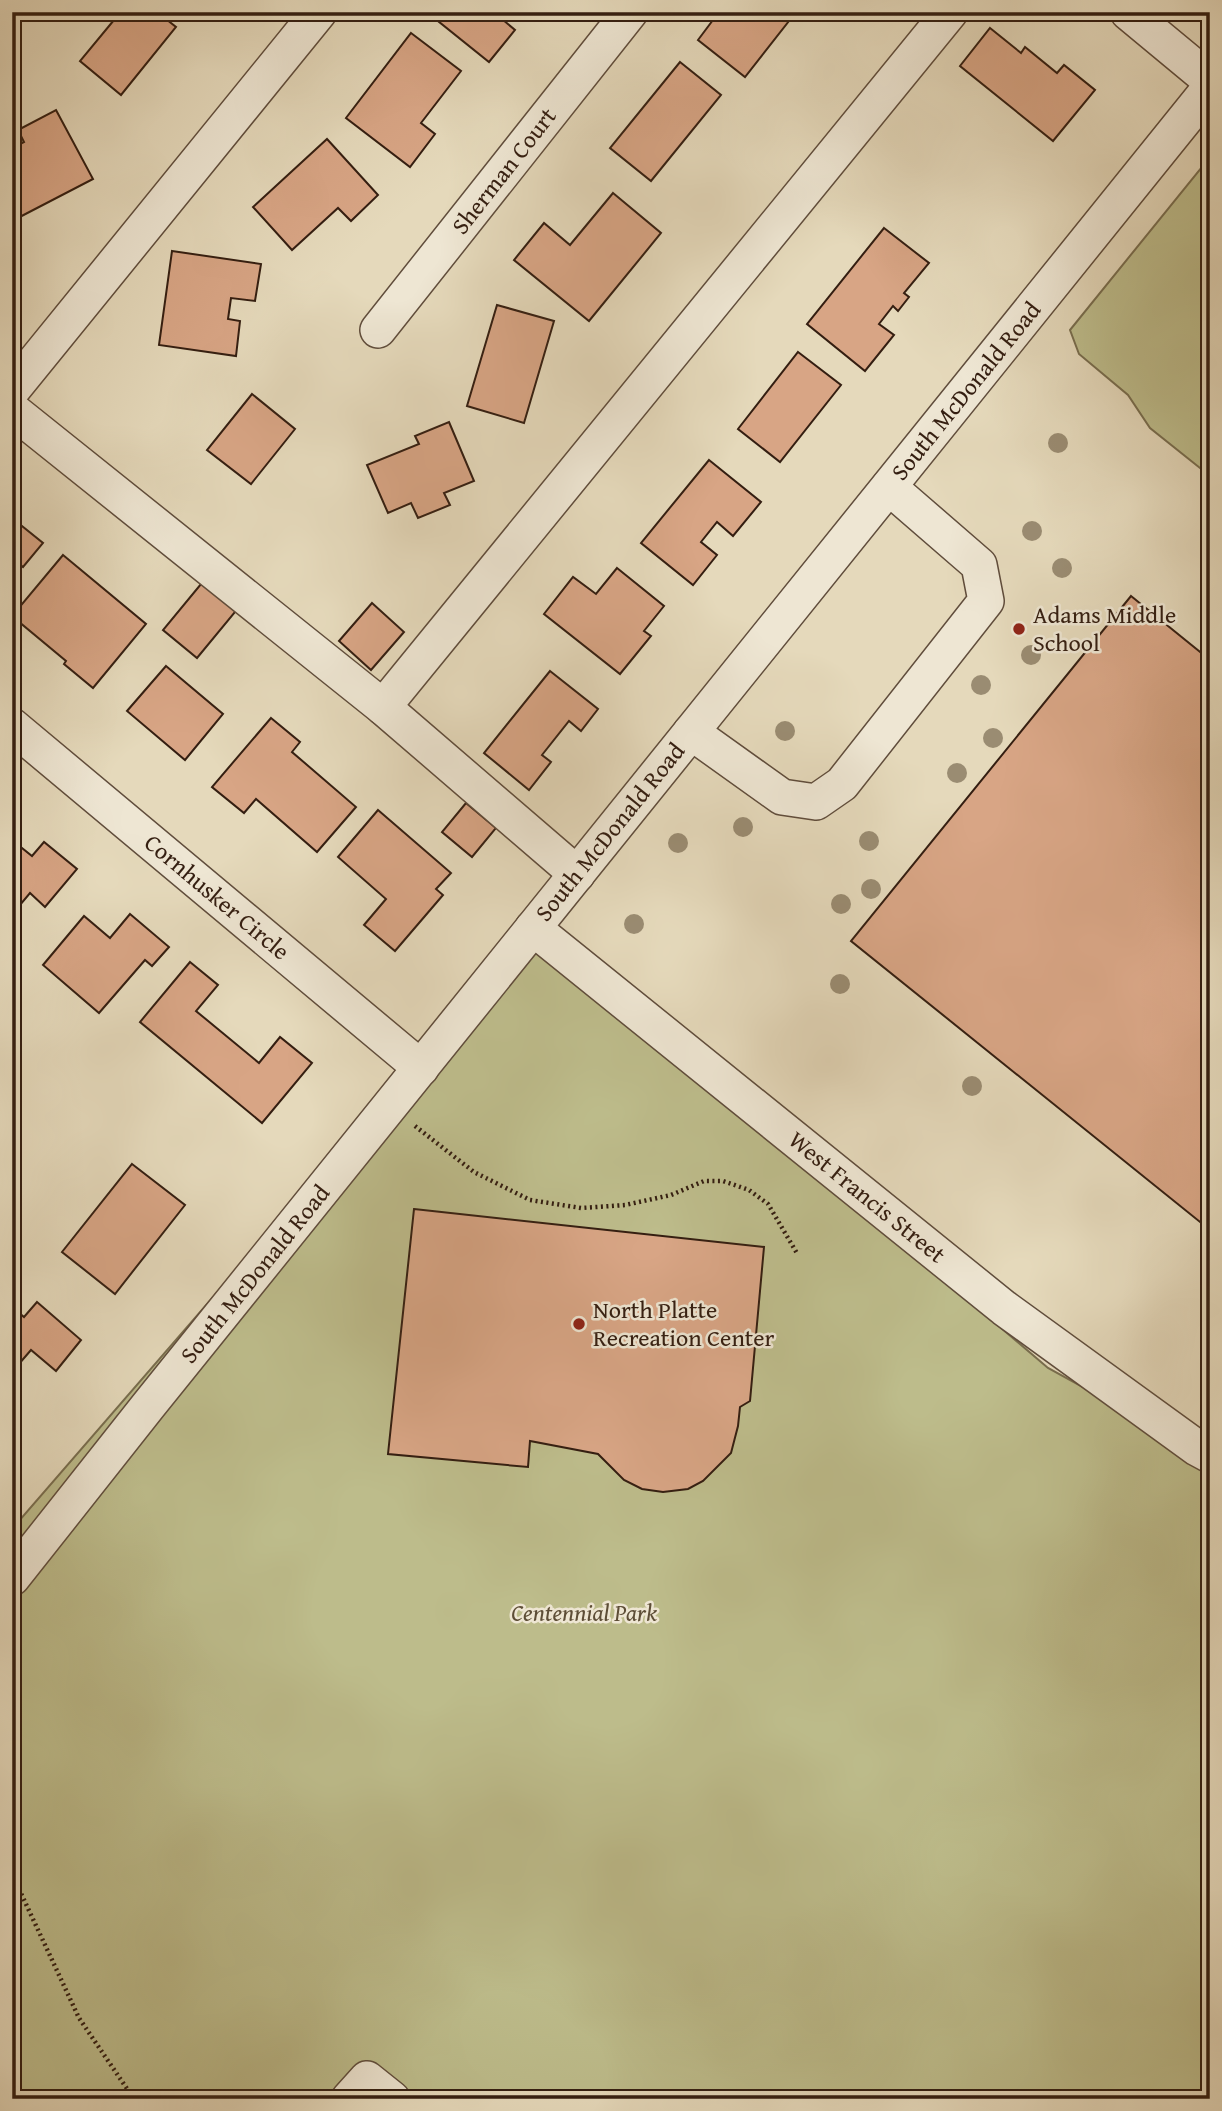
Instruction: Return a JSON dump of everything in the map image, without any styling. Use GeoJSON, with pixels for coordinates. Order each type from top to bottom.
{"type":"FeatureCollection","features":[{"type":"Feature","properties":{"kind":"street"},"geometry":{"type":"LineString","coordinates":[[12,390],[319,12]]}},
{"type":"Feature","properties":{"kind":"street","name":"Sherman Court"},"geometry":{"type":"LineString","coordinates":[[378,330],[630,12]]}},
{"type":"Feature","properties":{"kind":"street"},"geometry":{"type":"LineString","coordinates":[[383,708],[950,12]]}},
{"type":"Feature","properties":{"kind":"street"},"geometry":{"type":"LineString","coordinates":[[1128,12],[1210,80]]}},
{"type":"Feature","properties":{"kind":"street","name":"South McDonald Road"},"geometry":{"type":"LineString","coordinates":[[12,1578],[1210,88]]}},
{"type":"Feature","properties":{"kind":"street"},"geometry":{"type":"LineString","coordinates":[[12,410],[383,708],[577,874]]}},
{"type":"Feature","properties":{"kind":"street"},"geometry":{"type":"LineString","coordinates":[[691,732],[782,797],[816,802],[842,784],[986,601],[979,565],[889,487]]}},
{"type":"Feature","properties":{"kind":"street","name":"Cornhusker Circle"},"geometry":{"type":"LineString","coordinates":[[12,726],[421,1068]]}},
{"type":"Feature","properties":{"kind":"street","name":"West Francis Street"},"geometry":{"type":"LineString","coordinates":[[533,928],[1004,1308],[1196,1448],[1210,1455]]}},
{"type":"Feature","properties":{"kind":"street"},"geometry":{"type":"LineString","coordinates":[[349,2099],[366,2079],[392,2099]]}},
{"type":"Feature","properties":{"kind":"path"},"geometry":{"type":"LineString","coordinates":[[392,1104],[423,1133],[474,1172],[530,1199],[581,1208],[625,1205],[671,1195],[704,1181],[723,1181],[749,1190],[768,1204],[798,1255]]}},
{"type":"Feature","properties":{"kind":"path"},"geometry":{"type":"LineString","coordinates":[[12,1874],[79,2018],[134,2099]]}},
{"type":"Feature","properties":{"kind":"green space"},"geometry":{"type":"Polygon","coordinates":[[[1210,157],[1210,476],[1150,428],[1128,395],[1079,354],[1070,330],[1210,157]]]}},
{"type":"Feature","properties":{"kind":"green space","name":"Centennial Park"},"geometry":{"type":"Polygon","coordinates":[[[533,928],[1048,1368],[1210,1457],[1210,2099],[12,2099],[12,1529],[533,928]]]}},
{"type":"Feature","properties":{"kind":"building"},"geometry":{"type":"Polygon","coordinates":[[[105,12],[157,12],[176,27],[121,95],[80,61],[114,20],[105,12]]]}},
{"type":"Feature","properties":{"kind":"building"},"geometry":{"type":"Polygon","coordinates":[[[437,12],[507,12],[502,19],[515,30],[489,62],[433,17],[437,12]]]}},
{"type":"Feature","properties":{"kind":"building"},"geometry":{"type":"Polygon","coordinates":[[[719,12],[796,12],[745,77],[698,40],[719,12]]]}},
{"type":"Feature","properties":{"kind":"building"},"geometry":{"type":"Polygon","coordinates":[[[990,28],[1021,53],[1025,47],[1057,73],[1064,65],[1095,90],[1053,141],[960,66],[990,28]]]}},
{"type":"Feature","properties":{"kind":"building"},"geometry":{"type":"Polygon","coordinates":[[[411,33],[461,71],[421,123],[435,134],[410,167],[346,118],[411,33]]]}},
{"type":"Feature","properties":{"kind":"building"},"geometry":{"type":"Polygon","coordinates":[[[680,62],[721,95],[651,181],[610,148],[680,62]]]}},
{"type":"Feature","properties":{"kind":"building"},"geometry":{"type":"Polygon","coordinates":[[[56,110],[93,179],[12,221],[12,148],[24,142],[18,130],[56,110]]]}},
{"type":"Feature","properties":{"kind":"building"},"geometry":{"type":"Polygon","coordinates":[[[327,139],[378,195],[351,221],[338,208],[292,250],[253,207],[327,139]]]}},
{"type":"Feature","properties":{"kind":"building"},"geometry":{"type":"Polygon","coordinates":[[[613,193],[661,233],[589,321],[514,260],[544,223],[570,245],[613,193]]]}},
{"type":"Feature","properties":{"kind":"building"},"geometry":{"type":"Polygon","coordinates":[[[884,228],[929,263],[904,293],[909,297],[898,311],[893,306],[879,324],[894,335],[865,371],[807,324],[884,228]]]}},
{"type":"Feature","properties":{"kind":"building"},"geometry":{"type":"Polygon","coordinates":[[[172,251],[261,264],[255,301],[231,298],[228,319],[240,321],[236,356],[159,345],[172,251]]]}},
{"type":"Feature","properties":{"kind":"building"},"geometry":{"type":"Polygon","coordinates":[[[497,305],[554,321],[524,423],[467,406],[497,305]]]}},
{"type":"Feature","properties":{"kind":"building"},"geometry":{"type":"Polygon","coordinates":[[[798,352],[841,385],[780,462],[738,429],[798,352]]]}},
{"type":"Feature","properties":{"kind":"building"},"geometry":{"type":"Polygon","coordinates":[[[252,394],[295,429],[251,484],[207,450],[252,394]]]}},
{"type":"Feature","properties":{"kind":"building"},"geometry":{"type":"Polygon","coordinates":[[[449,422],[474,481],[444,493],[450,505],[418,518],[411,503],[388,513],[367,465],[419,444],[415,436],[449,422]]]}},
{"type":"Feature","properties":{"kind":"building"},"geometry":{"type":"Polygon","coordinates":[[[709,460],[761,502],[733,536],[717,522],[701,542],[717,555],[693,585],[641,543],[709,460]]]}},
{"type":"Feature","properties":{"kind":"building"},"geometry":{"type":"Polygon","coordinates":[[[12,518],[43,543],[23,567],[12,558],[12,518]]]}},
{"type":"Feature","properties":{"kind":"building"},"geometry":{"type":"Polygon","coordinates":[[[63,555],[146,624],[93,688],[64,664],[66,661],[12,616],[63,555]]]}},
{"type":"Feature","properties":{"kind":"building"},"geometry":{"type":"Polygon","coordinates":[[[617,568],[664,606],[644,631],[651,636],[620,674],[544,614],[573,577],[596,594],[617,568]]]}},
{"type":"Feature","properties":{"kind":"building"},"geometry":{"type":"Polygon","coordinates":[[[206,578],[240,606],[197,658],[163,630],[206,578]]]}},
{"type":"Feature","properties":{"kind":"building"},"geometry":{"type":"Polygon","coordinates":[[[1131,596],[1210,660],[1210,1230],[851,941],[1131,596]]]}},
{"type":"Feature","properties":{"kind":"building"},"geometry":{"type":"Polygon","coordinates":[[[372,603],[404,632],[371,670],[339,641],[372,603]]]}},
{"type":"Feature","properties":{"kind":"building"},"geometry":{"type":"Polygon","coordinates":[[[166,666],[223,714],[185,760],[127,711],[166,666]]]}},
{"type":"Feature","properties":{"kind":"building"},"geometry":{"type":"Polygon","coordinates":[[[550,671],[598,709],[581,731],[569,721],[542,755],[551,762],[529,790],[484,753],[550,671]]]}},
{"type":"Feature","properties":{"kind":"building"},"geometry":{"type":"Polygon","coordinates":[[[271,718],[300,742],[292,752],[356,807],[317,852],[256,799],[244,813],[212,787],[271,718]]]}},
{"type":"Feature","properties":{"kind":"building"},"geometry":{"type":"Polygon","coordinates":[[[466,803],[496,828],[472,857],[442,832],[466,803]]]}},
{"type":"Feature","properties":{"kind":"building"},"geometry":{"type":"Polygon","coordinates":[[[378,810],[451,873],[436,889],[443,895],[395,951],[364,925],[386,899],[338,857],[378,810]]]}},
{"type":"Feature","properties":{"kind":"building"},"geometry":{"type":"Polygon","coordinates":[[[12,840],[32,856],[44,842],[77,869],[45,907],[30,893],[15,911],[12,909],[12,840]]]}},
{"type":"Feature","properties":{"kind":"building"},"geometry":{"type":"Polygon","coordinates":[[[130,914],[169,947],[152,966],[145,960],[99,1013],[43,965],[84,916],[110,938],[130,914]]]}},
{"type":"Feature","properties":{"kind":"building"},"geometry":{"type":"Polygon","coordinates":[[[190,962],[218,985],[196,1011],[259,1063],[280,1037],[312,1063],[262,1123],[140,1022],[190,962]]]}},
{"type":"Feature","properties":{"kind":"building"},"geometry":{"type":"Polygon","coordinates":[[[132,1164],[185,1205],[115,1294],[62,1252],[132,1164]]]}},
{"type":"Feature","properties":{"kind":"building","name":"North Platte Recreation Center"},"geometry":{"type":"Polygon","coordinates":[[[414,1209],[764,1247],[750,1401],[740,1407],[731,1453],[703,1481],[688,1489],[663,1492],[642,1489],[624,1480],[598,1454],[530,1441],[528,1467],[388,1454],[414,1209]]]}},
{"type":"Feature","properties":{"kind":"building"},"geometry":{"type":"Polygon","coordinates":[[[37,1302],[81,1340],[56,1371],[31,1350],[12,1372],[12,1307],[24,1317],[37,1302]]]}},
{"type":"Feature","properties":{"kind":"place","name":"Adams Middle School"},"geometry":{"type":"Point","coordinates":[1019,629]}},
{"type":"Feature","properties":{"kind":"place","name":"North Platte Recreation Center"},"geometry":{"type":"Point","coordinates":[579,1324]}}]}
